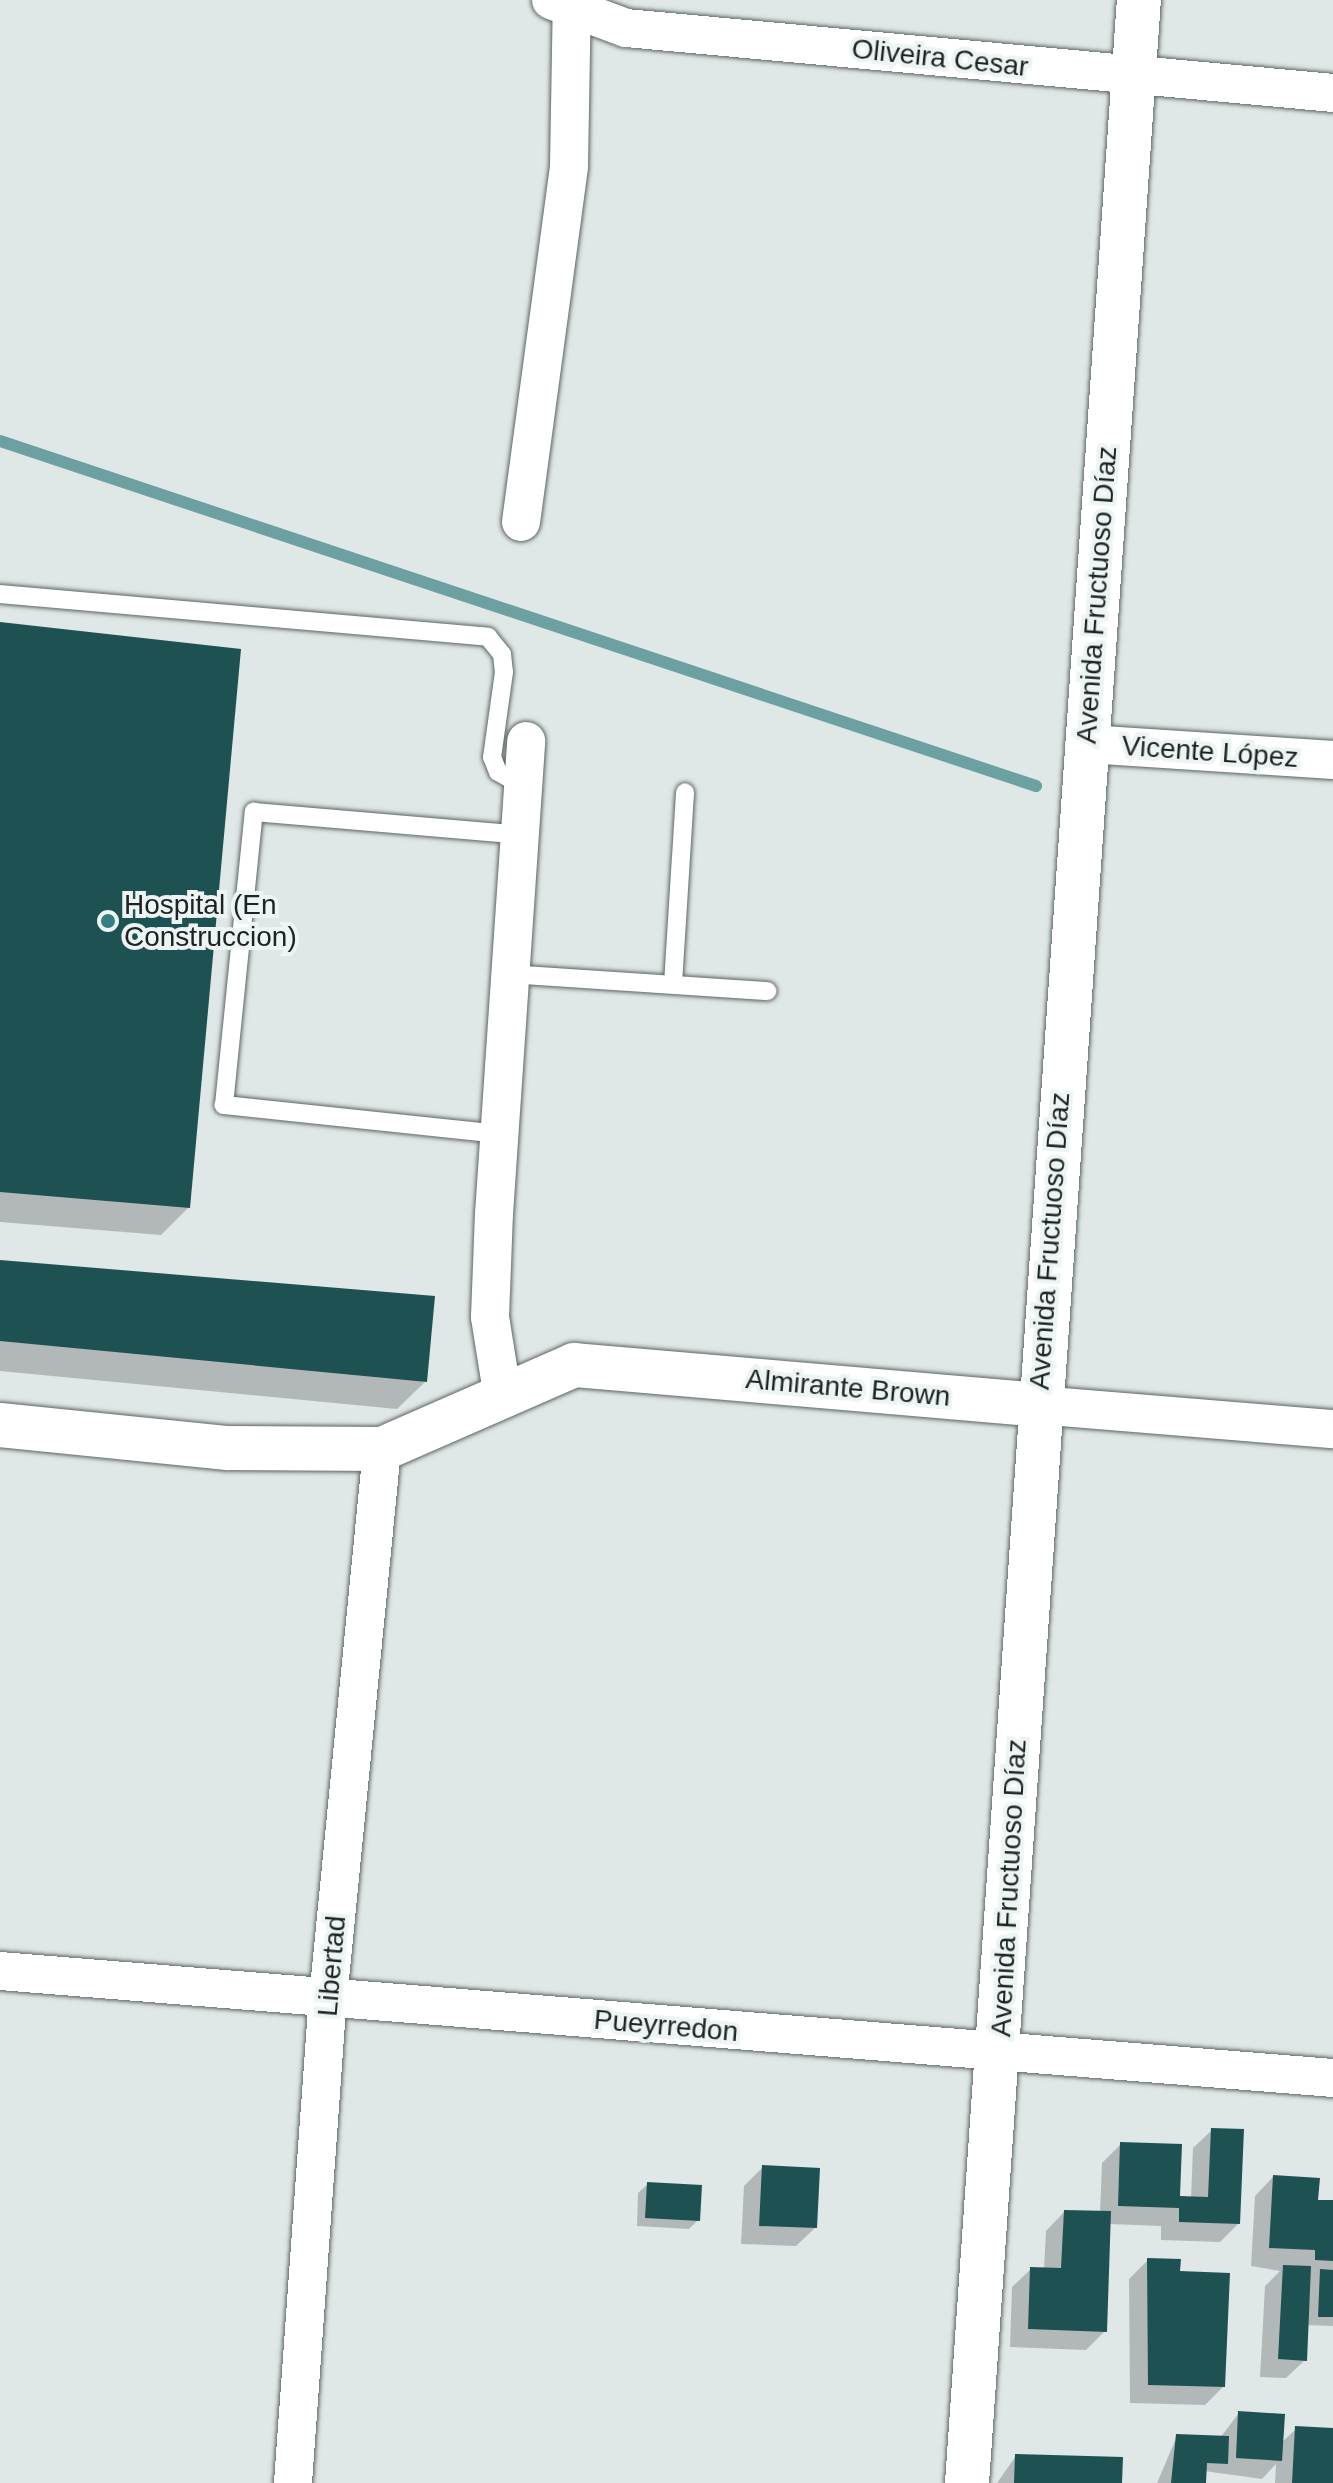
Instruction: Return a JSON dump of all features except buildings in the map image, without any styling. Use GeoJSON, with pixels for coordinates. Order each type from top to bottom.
{"type":"FeatureCollection","features":[{"type":"Feature","properties":{"kind":"street","name":"Avenida Fructuoso Díaz"},"geometry":{"type":"LineString","coordinates":[[967,2483],[999,2052],[1038,1405],[1139,0]]}},
{"type":"Feature","properties":{"kind":"street","name":"Oliveira Cesar"},"geometry":{"type":"LineString","coordinates":[[565,3],[626,28],[1333,93]]}},
{"type":"Feature","properties":{"kind":"street"},"geometry":{"type":"LineString","coordinates":[[521,522],[569,166],[565,3]]}},
{"type":"Feature","properties":{"kind":"street"},"geometry":{"type":"LineString","coordinates":[[502,1392],[490,1317],[526,741]]}},
{"type":"Feature","properties":{"kind":"street","name":"Vicente López"},"geometry":{"type":"LineString","coordinates":[[1087,744],[1333,760]]}},
{"type":"Feature","properties":{"kind":"street","name":"Almirante Brown"},"geometry":{"type":"LineString","coordinates":[[382,1449],[502,1392],[574,1365],[1333,1429]]}},
{"type":"Feature","properties":{"kind":"street"},"geometry":{"type":"LineString","coordinates":[[0,1425],[228,1448],[382,1449]]}},
{"type":"Feature","properties":{"kind":"street","name":"Libertad"},"geometry":{"type":"LineString","coordinates":[[293,2483],[328,1999],[382,1449]]}},
{"type":"Feature","properties":{"kind":"street","name":"Pueyrredon"},"geometry":{"type":"LineString","coordinates":[[0,1971],[1333,2078]]}},
{"type":"Feature","properties":{"kind":"lane"},"geometry":{"type":"LineString","coordinates":[[0,594],[488,637],[502,654],[504,672],[492,757],[498,772],[523,786]]}},
{"type":"Feature","properties":{"kind":"lane"},"geometry":{"type":"LineString","coordinates":[[673,984],[685,792]]}},
{"type":"Feature","properties":{"kind":"lane"},"geometry":{"type":"LineString","coordinates":[[500,1134],[224,1105],[254,812],[520,835]]}},
{"type":"Feature","properties":{"kind":"lane"},"geometry":{"type":"LineString","coordinates":[[510,974],[767,991]]}},
{"type":"Feature","properties":{"kind":"waterway"},"geometry":{"type":"LineString","coordinates":[[0,441],[1036,786]]}},
{"type":"Feature","properties":{"kind":"place","name":"Hospital (En Construccion)"},"geometry":{"type":"Point","coordinates":[108,921]}}]}
